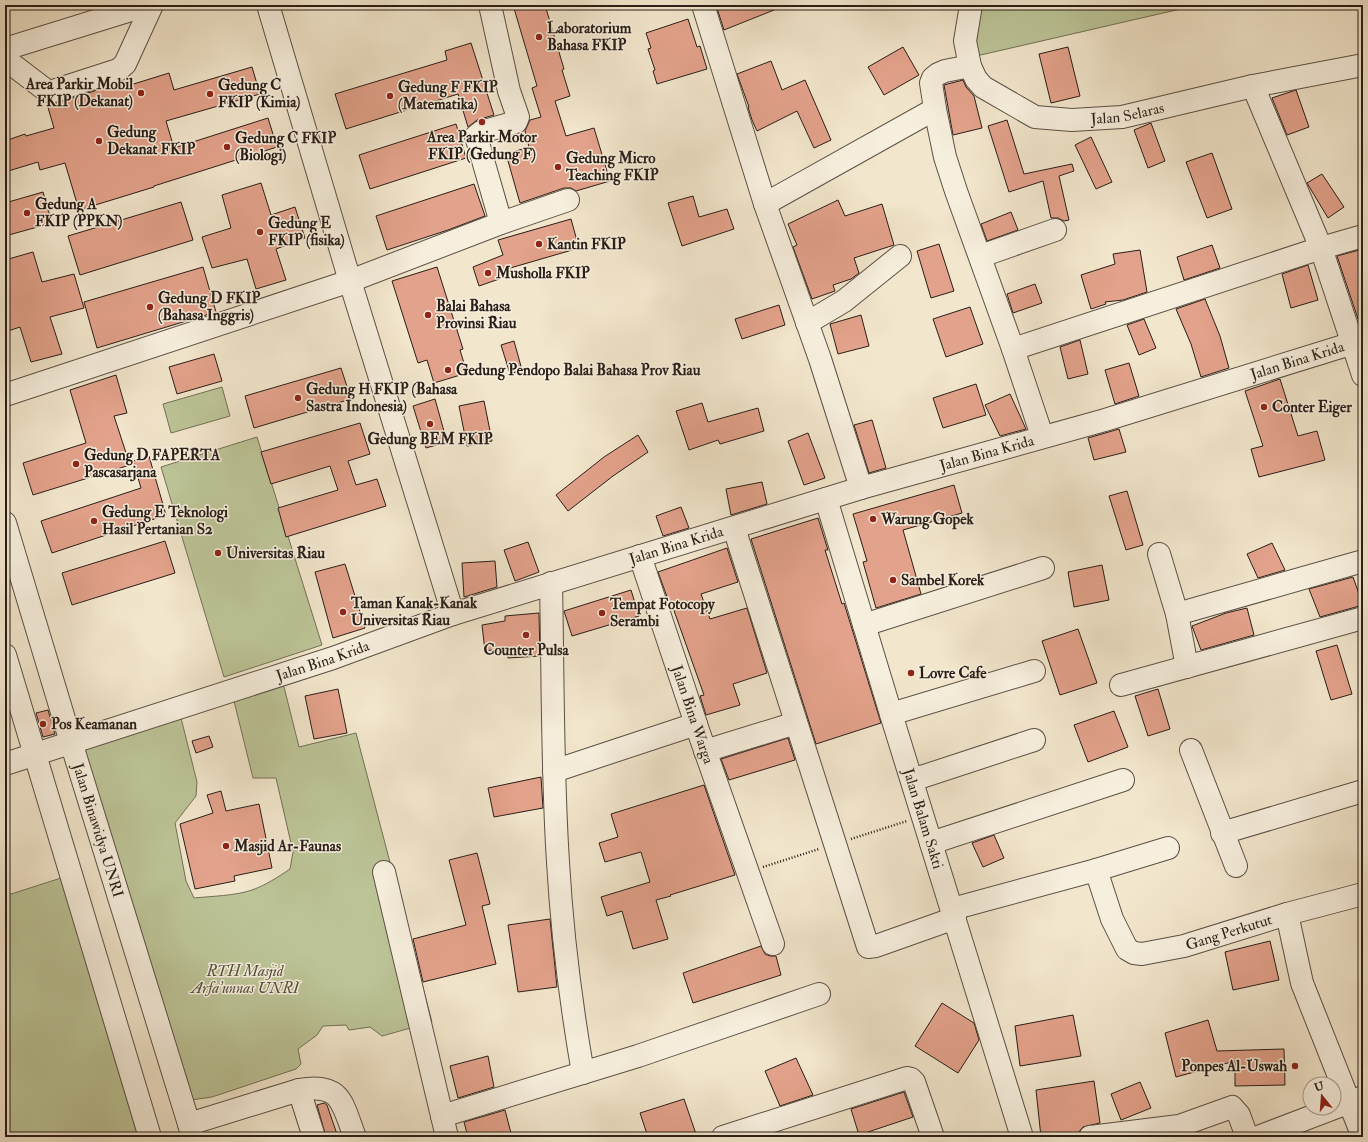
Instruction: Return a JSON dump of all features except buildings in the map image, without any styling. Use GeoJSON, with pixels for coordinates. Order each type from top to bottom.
{"type":"FeatureCollection","features":[{"type":"Feature","properties":{"kind":"street"},"geometry":{"type":"LineString","coordinates":[[268,5],[350,281],[453,614]]}},
{"type":"Feature","properties":{"kind":"street"},"geometry":{"type":"LineString","coordinates":[[490,5],[509,91],[518,117],[516,122],[481,132],[476,136],[501,223]]}},
{"type":"Feature","properties":{"kind":"street"},"geometry":{"type":"LineString","coordinates":[[703,5],[765,204],[820,359],[861,488]]}},
{"type":"Feature","properties":{"kind":"street","name":"Jalan Selaras"},"geometry":{"type":"LineString","coordinates":[[971,5],[965,42],[970,66],[976,79],[983,87],[1035,117],[1072,120],[1122,117],[1253,86],[1363,65]]}},
{"type":"Feature","properties":{"kind":"street"},"geometry":{"type":"LineString","coordinates":[[5,49],[143,6]]}},
{"type":"Feature","properties":{"kind":"street"},"geometry":{"type":"LineString","coordinates":[[5,58],[43,89],[53,91],[118,70],[125,64],[143,6]]}},
{"type":"Feature","properties":{"kind":"street"},"geometry":{"type":"LineString","coordinates":[[970,66],[945,71],[933,78],[931,83],[935,109],[945,157],[956,191],[1013,349],[1042,436]]}},
{"type":"Feature","properties":{"kind":"street"},"geometry":{"type":"LineString","coordinates":[[1253,86],[1321,248],[1358,342],[1363,375]]}},
{"type":"Feature","properties":{"kind":"street"},"geometry":{"type":"LineString","coordinates":[[765,204],[935,109]]}},
{"type":"Feature","properties":{"kind":"street"},"geometry":{"type":"LineString","coordinates":[[5,395],[350,281],[501,223],[568,200]]}},
{"type":"Feature","properties":{"kind":"street"},"geometry":{"type":"LineString","coordinates":[[980,256],[1055,230]]}},
{"type":"Feature","properties":{"kind":"street"},"geometry":{"type":"LineString","coordinates":[[1013,349],[1321,248],[1363,236]]}},
{"type":"Feature","properties":{"kind":"street"},"geometry":{"type":"LineString","coordinates":[[807,323],[844,301],[900,256]]}},
{"type":"Feature","properties":{"kind":"street","name":"Jalan Bina Krida"},"geometry":{"type":"LineString","coordinates":[[5,764],[333,658],[453,614],[861,488],[1042,436],[1105,420],[1358,342]]}},
{"type":"Feature","properties":{"kind":"street","name":"Jalan Balam Sakti"},"geometry":{"type":"LineString","coordinates":[[826,499],[1022,1137]]}},
{"type":"Feature","properties":{"kind":"street","name":"Jalan Binawidya UNRI"},"geometry":{"type":"LineString","coordinates":[[5,523],[191,1130]]}},
{"type":"Feature","properties":{"kind":"street"},"geometry":{"type":"LineString","coordinates":[[734,528],[868,947],[876,946],[953,914],[1168,848]]}},
{"type":"Feature","properties":{"kind":"street"},"geometry":{"type":"LineString","coordinates":[[1159,554],[1177,614],[1187,666]]}},
{"type":"Feature","properties":{"kind":"street","name":"Jalan Bina Warga"},"geometry":{"type":"LineString","coordinates":[[640,556],[705,751],[773,944]]}},
{"type":"Feature","properties":{"kind":"street"},"geometry":{"type":"LineString","coordinates":[[1177,614],[1363,561]]}},
{"type":"Feature","properties":{"kind":"street"},"geometry":{"type":"LineString","coordinates":[[864,625],[1043,568]]}},
{"type":"Feature","properties":{"kind":"street"},"geometry":{"type":"LineString","coordinates":[[551,584],[554,771],[559,878],[572,1007],[583,1073]]}},
{"type":"Feature","properties":{"kind":"street"},"geometry":{"type":"LineString","coordinates":[[1121,685],[1363,618]]}},
{"type":"Feature","properties":{"kind":"street"},"geometry":{"type":"LineString","coordinates":[[5,655],[150,1137]]}},
{"type":"Feature","properties":{"kind":"street"},"geometry":{"type":"LineString","coordinates":[[891,714],[1034,671]]}},
{"type":"Feature","properties":{"kind":"street"},"geometry":{"type":"LineString","coordinates":[[705,751],[796,723]]}},
{"type":"Feature","properties":{"kind":"street"},"geometry":{"type":"LineString","coordinates":[[554,771],[696,724]]}},
{"type":"Feature","properties":{"kind":"street"},"geometry":{"type":"LineString","coordinates":[[912,780],[1034,740]]}},
{"type":"Feature","properties":{"kind":"street"},"geometry":{"type":"LineString","coordinates":[[1191,750],[1236,866]]}},
{"type":"Feature","properties":{"kind":"street"},"geometry":{"type":"LineString","coordinates":[[931,843],[1123,780]]}},
{"type":"Feature","properties":{"kind":"street"},"geometry":{"type":"LineString","coordinates":[[1222,833],[1363,791]]}},
{"type":"Feature","properties":{"kind":"street","name":"Gang Perkutut"},"geometry":{"type":"LineString","coordinates":[[1096,870],[1112,919],[1127,949],[1134,953],[1142,954],[1184,946],[1287,914],[1363,894]]}},
{"type":"Feature","properties":{"kind":"street"},"geometry":{"type":"LineString","coordinates":[[384,872],[447,1137]]}},
{"type":"Feature","properties":{"kind":"street"},"geometry":{"type":"LineString","coordinates":[[1287,914],[1302,983],[1356,1100],[1363,1137]]}},
{"type":"Feature","properties":{"kind":"street"},"geometry":{"type":"LineString","coordinates":[[442,1116],[638,1056],[819,994]]}},
{"type":"Feature","properties":{"kind":"street"},"geometry":{"type":"LineString","coordinates":[[723,1137],[907,1078],[914,1082],[933,1137]]}},
{"type":"Feature","properties":{"kind":"street"},"geometry":{"type":"LineString","coordinates":[[191,1130],[299,1090],[312,1087],[333,1092],[339,1097],[355,1137]]}},
{"type":"Feature","properties":{"kind":"street"},"geometry":{"type":"LineString","coordinates":[[299,1090],[314,1137]]}},
{"type":"Feature","properties":{"kind":"street"},"geometry":{"type":"LineString","coordinates":[[1258,1137],[1356,1100]]}},
{"type":"Feature","properties":{"kind":"street"},"geometry":{"type":"LineString","coordinates":[[1090,1137],[1179,1126],[1232,1107],[1239,1115],[1246,1137]]}},
{"type":"Feature","properties":{"kind":"green space"},"geometry":{"type":"Polygon","coordinates":[[[979,5],[1198,5],[972,57],[979,5]]]}},
{"type":"Feature","properties":{"kind":"green space"},"geometry":{"type":"Polygon","coordinates":[[[222,387],[230,416],[171,433],[163,404],[222,387]]]}},
{"type":"Feature","properties":{"kind":"green space"},"geometry":{"type":"Polygon","coordinates":[[[257,437],[322,645],[224,677],[161,467],[257,437]]]}},
{"type":"Feature","properties":{"kind":"green space","name":"RTH Masjid Arfa'unnas UNRI"},"geometry":{"type":"Polygon","coordinates":[[[283,683],[299,747],[356,733],[432,1022],[382,1036],[370,1027],[349,1030],[346,1025],[323,1026],[317,1035],[298,1049],[301,1064],[296,1069],[212,1097],[191,1100],[84,760],[85,748],[181,718],[197,782],[196,796],[175,823],[186,881],[194,898],[231,895],[252,890],[290,869],[293,852],[276,778],[253,778],[233,697],[283,683]]]}},
{"type":"Feature","properties":{"kind":"green space"},"geometry":{"type":"Polygon","coordinates":[[[61,878],[138,1137],[5,1137],[5,896],[61,878]]]}},
{"type":"Feature","properties":{"kind":"place","name":"Laboratorium Bahasa FKIP"},"geometry":{"type":"Point","coordinates":[539,37]}},
{"type":"Feature","properties":{"kind":"place","name":"Area Parkir Mobil FKIP (Dekanat)"},"geometry":{"type":"Point","coordinates":[141,93]}},
{"type":"Feature","properties":{"kind":"place","name":"Gedung C FKIP (Kimia)"},"geometry":{"type":"Point","coordinates":[210,94]}},
{"type":"Feature","properties":{"kind":"place","name":"Gedung F FKIP (Matematika)"},"geometry":{"type":"Point","coordinates":[390,96]}},
{"type":"Feature","properties":{"kind":"place","name":"Area Parkir Motor FKIP (Gedung F)"},"geometry":{"type":"Point","coordinates":[482,122]}},
{"type":"Feature","properties":{"kind":"place","name":"Gedung Dekanat FKIP"},"geometry":{"type":"Point","coordinates":[99,141]}},
{"type":"Feature","properties":{"kind":"place","name":"Gedung C FKIP (Biologi)"},"geometry":{"type":"Point","coordinates":[227,147]}},
{"type":"Feature","properties":{"kind":"place","name":"Gedung Micro Teaching FKIP"},"geometry":{"type":"Point","coordinates":[558,167]}},
{"type":"Feature","properties":{"kind":"place","name":"Gedung A FKIP (PPKN)"},"geometry":{"type":"Point","coordinates":[27,213]}},
{"type":"Feature","properties":{"kind":"place","name":"Gedung E FKIP (fisika)"},"geometry":{"type":"Point","coordinates":[260,232]}},
{"type":"Feature","properties":{"kind":"place","name":"Kantin FKIP"},"geometry":{"type":"Point","coordinates":[539,244]}},
{"type":"Feature","properties":{"kind":"place","name":"Musholla FKIP"},"geometry":{"type":"Point","coordinates":[488,273]}},
{"type":"Feature","properties":{"kind":"place","name":"Gedung D FKIP (Bahasa Inggris)"},"geometry":{"type":"Point","coordinates":[150,307]}},
{"type":"Feature","properties":{"kind":"place","name":"Balai Bahasa Provinsi Riau"},"geometry":{"type":"Point","coordinates":[428,315]}},
{"type":"Feature","properties":{"kind":"place","name":"Gedung Pendopo Balai Bahasa Prov Riau"},"geometry":{"type":"Point","coordinates":[448,370]}},
{"type":"Feature","properties":{"kind":"place","name":"Gedung H FKIP (Bahasa Sastra Indonesia)"},"geometry":{"type":"Point","coordinates":[298,398]}},
{"type":"Feature","properties":{"kind":"place","name":"Conter Eiger"},"geometry":{"type":"Point","coordinates":[1264,407]}},
{"type":"Feature","properties":{"kind":"place","name":"Gedung BEM FKIP"},"geometry":{"type":"Point","coordinates":[430,424]}},
{"type":"Feature","properties":{"kind":"place","name":"Gedung D FAPERTA Pascasarjana"},"geometry":{"type":"Point","coordinates":[76,464]}},
{"type":"Feature","properties":{"kind":"place","name":"Warung Gopek"},"geometry":{"type":"Point","coordinates":[873,519]}},
{"type":"Feature","properties":{"kind":"place","name":"Gedung E Teknologi Hasil Pertanian S2"},"geometry":{"type":"Point","coordinates":[94,521]}},
{"type":"Feature","properties":{"kind":"place","name":"Universitas Riau"},"geometry":{"type":"Point","coordinates":[218,553]}},
{"type":"Feature","properties":{"kind":"place","name":"Sambel Korek"},"geometry":{"type":"Point","coordinates":[893,580]}},
{"type":"Feature","properties":{"kind":"place","name":"Taman Kanak-Kanak Universitas Riau"},"geometry":{"type":"Point","coordinates":[343,612]}},
{"type":"Feature","properties":{"kind":"place","name":"Tempat Fotocopy Serambi"},"geometry":{"type":"Point","coordinates":[602,613]}},
{"type":"Feature","properties":{"kind":"place","name":"Counter Pulsa"},"geometry":{"type":"Point","coordinates":[526,635]}},
{"type":"Feature","properties":{"kind":"place","name":"Lovre Cafe"},"geometry":{"type":"Point","coordinates":[911,673]}},
{"type":"Feature","properties":{"kind":"place","name":"Pos Keamanan"},"geometry":{"type":"Point","coordinates":[43,724]}},
{"type":"Feature","properties":{"kind":"place","name":"Masjid Ar-Faunas"},"geometry":{"type":"Point","coordinates":[226,846]}},
{"type":"Feature","properties":{"kind":"place","name":"Ponpes Al-Uswah"},"geometry":{"type":"Point","coordinates":[1295,1066]}}]}
